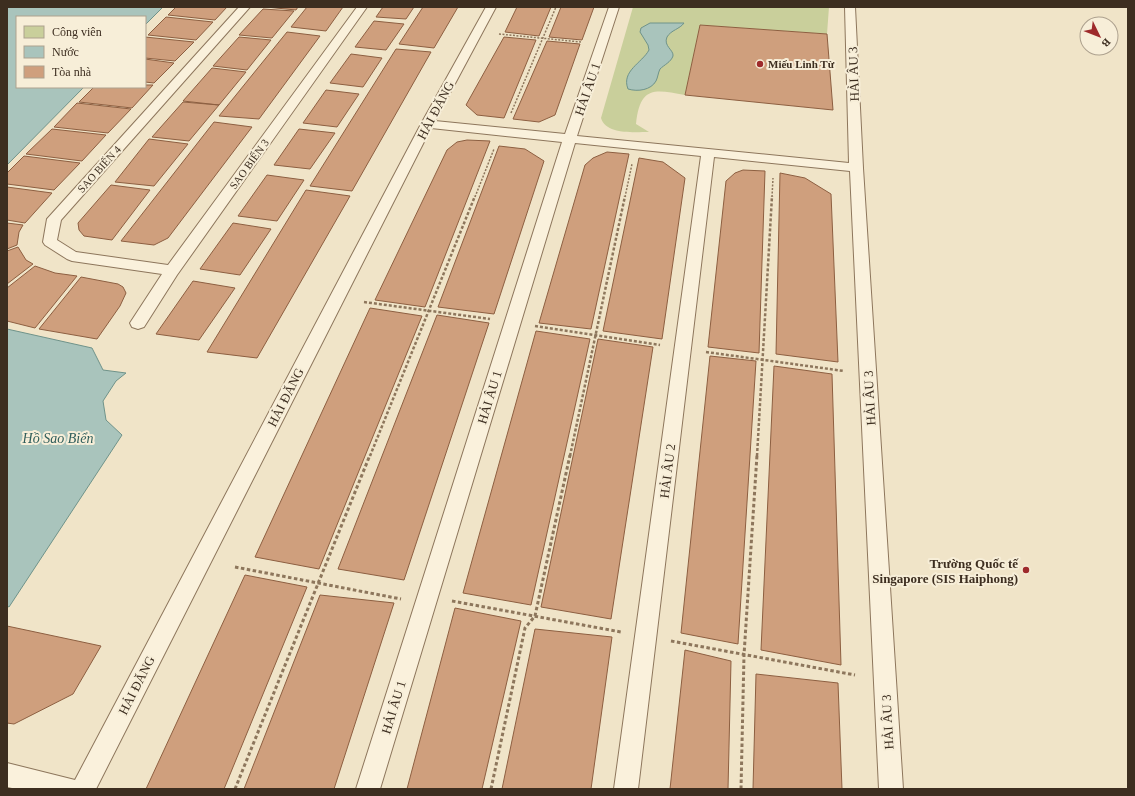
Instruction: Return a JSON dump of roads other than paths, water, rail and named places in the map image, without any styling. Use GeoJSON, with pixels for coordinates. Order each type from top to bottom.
{"type":"FeatureCollection","features":[{"type":"Feature","properties":{"kind":"lane","name":"SAO BIỂN 4"},"geometry":{"type":"LineString","coordinates":[[172,270],[72,256],[50,242],[54,219],[245,7]]}},
{"type":"Feature","properties":{"kind":"lane","name":"SAO BIỂN 3"},"geometry":{"type":"LineString","coordinates":[[138,323],[172,270],[362,7]]}},
{"type":"Feature","properties":{"kind":"lane","name":"HẢI ĐĂNG"},"geometry":{"type":"LineString","coordinates":[[83,789],[427,124],[491,7]]}},
{"type":"Feature","properties":{"kind":"lane","name":"HẢI ÂU 1"},"geometry":{"type":"LineString","coordinates":[[368,789],[569,138],[580,111],[614,7]]}},
{"type":"Feature","properties":{"kind":"lane","name":"HẢI ÂU 3"},"geometry":{"type":"LineString","coordinates":[[850,7],[856,168],[890,789]]}},
{"type":"Feature","properties":{"kind":"lane"},"geometry":{"type":"LineString","coordinates":[[427,124],[856,168]]}},
{"type":"Feature","properties":{"kind":"lane","name":"HẢI ÂU 2"},"geometry":{"type":"LineString","coordinates":[[626,789],[708,153]]}},
{"type":"Feature","properties":{"kind":"lane"},"geometry":{"type":"LineString","coordinates":[[7,775],[69,789]]}},
{"type":"Feature","properties":{"kind":"water"},"geometry":{"type":"Polygon","coordinates":[[[7,7],[163,7],[146,24],[146,16],[16,16],[16,88],[83,88],[7,165],[7,7]]]}},
{"type":"Feature","properties":{"kind":"water"},"geometry":{"type":"Polygon","coordinates":[[[650,23],[684,23],[667,37],[666,43],[673,56],[669,62],[660,69],[657,80],[654,84],[644,90],[628,89],[627,77],[649,50],[648,45],[640,32],[641,28],[650,23]]]}},
{"type":"Feature","properties":{"kind":"water","name":"Hồ Sao Biển"},"geometry":{"type":"Polygon","coordinates":[[[7,329],[92,348],[103,370],[126,373],[116,381],[103,401],[106,420],[122,435],[9,607],[7,606],[7,329]]]}},
{"type":"Feature","properties":{"kind":"place","name":"Miếu Linh Từ"},"geometry":{"type":"Point","coordinates":[760,64]}},
{"type":"Feature","properties":{"kind":"place","name":"Trường Quốc tế Singapore (SIS Haiphong)"},"geometry":{"type":"Point","coordinates":[1026,570]}}]}
